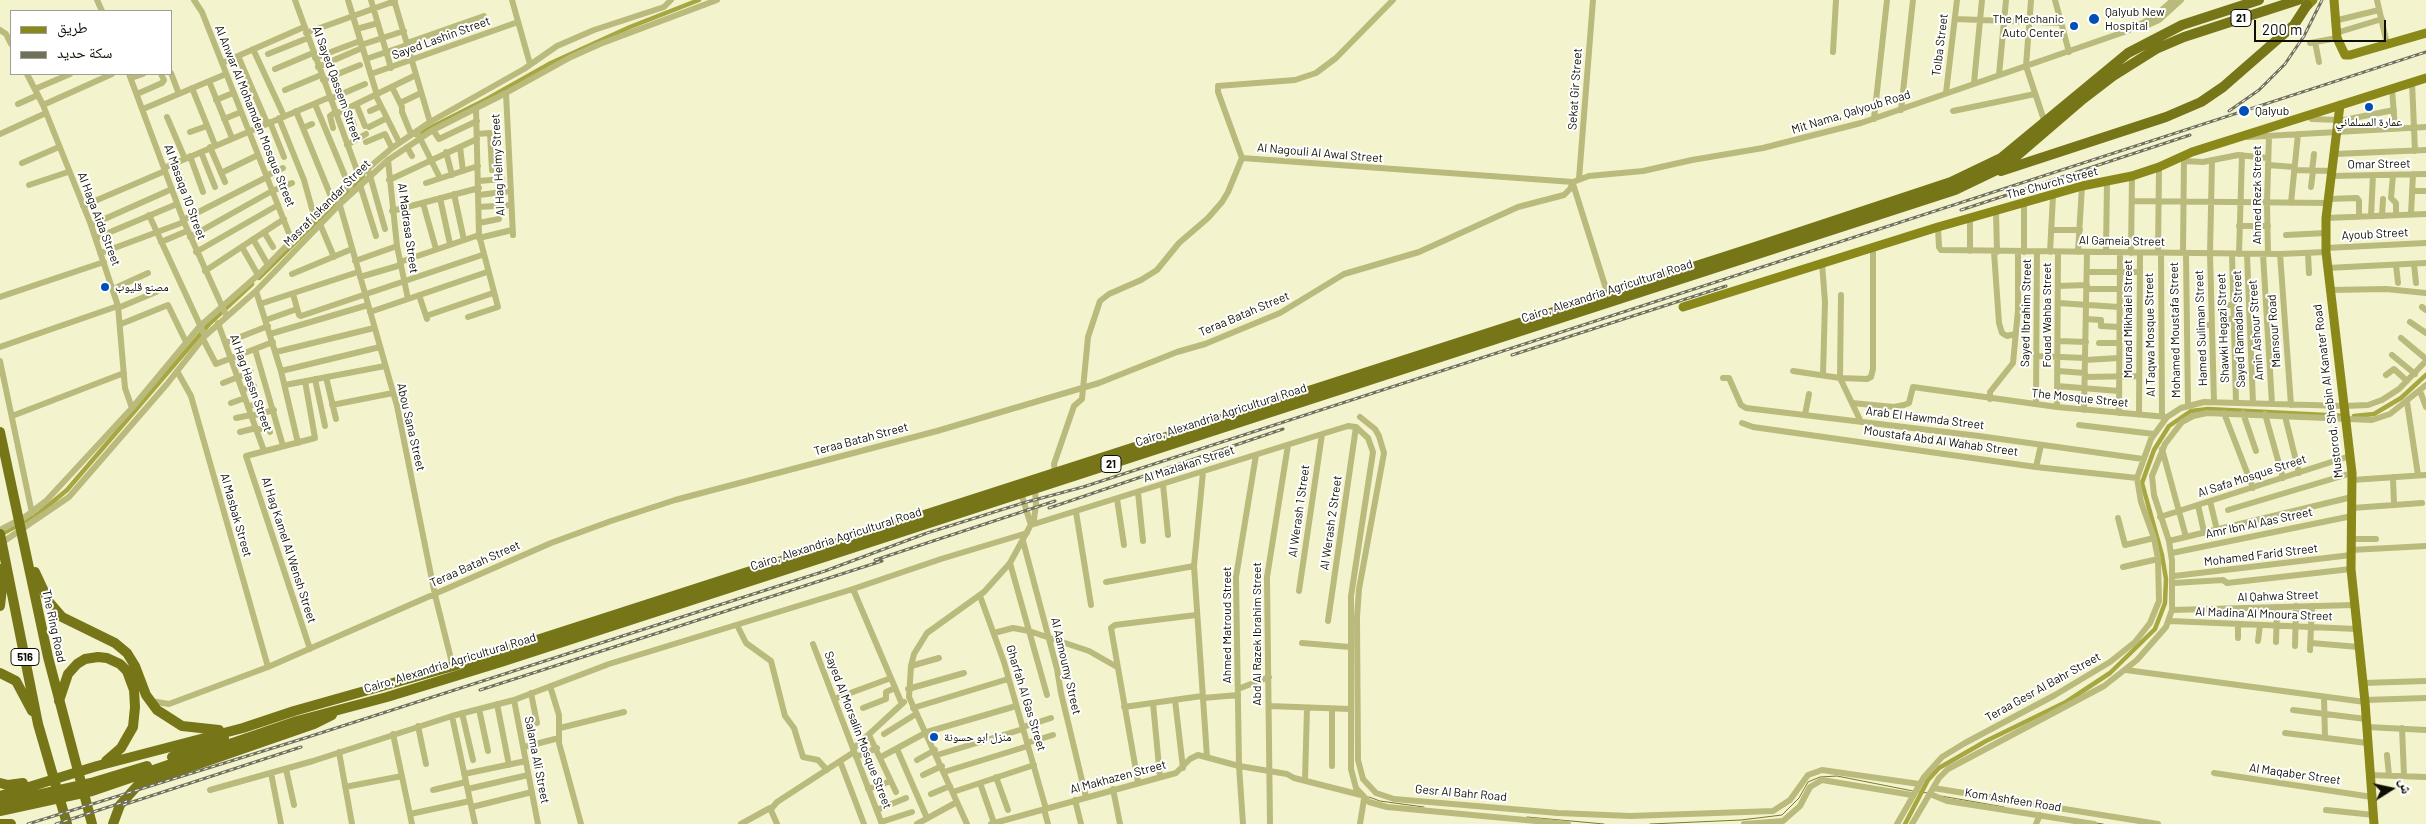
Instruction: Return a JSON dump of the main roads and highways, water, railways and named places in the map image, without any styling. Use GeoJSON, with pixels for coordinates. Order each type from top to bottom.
{"type":"FeatureCollection","features":[{"type":"Feature","properties":{"kind":"highway","name":"Cairo, Alexandria Agricultural Road"},"geometry":{"type":"LineString","coordinates":[[0,796],[97,766],[239,729],[294,711],[453,667],[1608,295],[1963,177],[2001,158],[2045,123],[2078,92],[2128,53],[2182,25],[2259,0]]}},
{"type":"Feature","properties":{"kind":"highway","name":"Cairo, Alexandria Agricultural Road"},"geometry":{"type":"LineString","coordinates":[[0,811],[92,791],[297,720],[387,697],[501,662],[1955,190],[1993,173],[2021,153],[2083,99],[2113,76],[2156,49],[2184,36],[2305,1]]}},
{"type":"Feature","properties":{"kind":"highway"},"geometry":{"type":"LineString","coordinates":[[1993,173],[2166,117],[2201,102],[2224,87],[2294,25],[2305,1]]}},
{"type":"Feature","properties":{"kind":"highway","name":"The Ring Road"},"geometry":{"type":"LineString","coordinates":[[0,432],[59,705],[92,824]]}},
{"type":"Feature","properties":{"kind":"highway","name":"516"},"geometry":{"type":"LineString","coordinates":[[0,534],[2,561],[38,724],[67,824]]}},
{"type":"Feature","properties":{"kind":"highway"},"geometry":{"type":"LineString","coordinates":[[27,555],[44,593],[55,610],[72,623],[111,641],[123,649],[135,666],[148,699],[157,710],[182,726],[216,730],[239,729]]}},
{"type":"Feature","properties":{"kind":"highway"},"geometry":{"type":"LineString","coordinates":[[0,606],[2,561]]}},
{"type":"Feature","properties":{"kind":"highway"},"geometry":{"type":"LineString","coordinates":[[59,705],[65,679],[80,661],[93,657],[107,658],[116,661],[126,670],[134,690],[133,727],[122,748],[97,766]]}},
{"type":"Feature","properties":{"kind":"highway"},"geometry":{"type":"LineString","coordinates":[[0,673],[10,676],[20,686],[38,724]]}},
{"type":"Feature","properties":{"kind":"highway"},"geometry":{"type":"LineString","coordinates":[[113,824],[120,805],[138,785],[321,721],[349,706]]}},
{"type":"Feature","properties":{"kind":"highway"},"geometry":{"type":"LineString","coordinates":[[0,803],[91,783],[220,740],[239,729]]}},
{"type":"Feature","properties":{"kind":"highway"},"geometry":{"type":"LineString","coordinates":[[0,783],[8,785],[46,781]]}},
{"type":"Feature","properties":{"kind":"highway"},"geometry":{"type":"LineString","coordinates":[[0,824],[11,824]]}},
{"type":"Feature","properties":{"kind":"main road"},"geometry":{"type":"LineString","coordinates":[[2334,0],[2334,21],[2341,50],[2345,55],[2426,33]]}},
{"type":"Feature","properties":{"kind":"main road","name":"The Church Street"},"geometry":{"type":"LineString","coordinates":[[1683,307],[1938,227],[2053,196],[2082,186],[2132,176],[2238,138],[2426,78]]}},
{"type":"Feature","properties":{"kind":"main road","name":"Mustorod, Shebin Al Kanater Road"},"geometry":{"type":"LineString","coordinates":[[2340,105],[2326,218],[2326,250],[2329,290],[2346,413],[2352,477],[2351,569],[2365,701],[2369,774],[2374,819]]}},
{"type":"Feature","properties":{"kind":"waterway"},"geometry":{"type":"LineString","coordinates":[[416,135],[487,99],[551,63],[630,27],[699,0]]}},
{"type":"Feature","properties":{"kind":"waterway"},"geometry":{"type":"LineString","coordinates":[[259,278],[363,176]]}},
{"type":"Feature","properties":{"kind":"waterway"},"geometry":{"type":"LineString","coordinates":[[0,535],[38,514],[67,490],[210,323],[252,284]]}},
{"type":"Feature","properties":{"kind":"waterway"},"geometry":{"type":"LineString","coordinates":[[2354,416],[2374,414],[2401,398],[2426,375]]}},
{"type":"Feature","properties":{"kind":"waterway"},"geometry":{"type":"LineString","coordinates":[[1905,824],[1928,780],[1939,768],[1986,741],[2066,702],[2110,673],[2155,629],[2165,603],[2166,579],[2162,555],[2142,483],[2154,450],[2169,426],[2191,411],[2208,409],[2346,416]]}},
{"type":"Feature","properties":{"kind":"waterway"},"geometry":{"type":"LineString","coordinates":[[1650,824],[1741,820],[1782,815],[1799,798],[1808,782],[1820,777],[1837,776],[1913,791]]}},
{"type":"Feature","properties":{"kind":"waterway"},"geometry":{"type":"LineString","coordinates":[[1919,792],[1928,793]]}},
{"type":"Feature","properties":{"kind":"waterway"},"geometry":{"type":"LineString","coordinates":[[1941,796],[2004,807]]}},
{"type":"Feature","properties":{"kind":"waterway"},"geometry":{"type":"LineString","coordinates":[[1369,797],[1380,801],[1424,807]]}},
{"type":"Feature","properties":{"kind":"waterway"},"geometry":{"type":"LineString","coordinates":[[1527,817],[1604,824]]}},
{"type":"Feature","properties":{"kind":"waterway"},"geometry":{"type":"LineString","coordinates":[[2096,823],[2103,824]]}},
{"type":"Feature","properties":{"kind":"railway"},"geometry":{"type":"LineString","coordinates":[[2229,111],[2259,90],[2285,64],[2304,36],[2322,0]]}},
{"type":"Feature","properties":{"kind":"railway"},"geometry":{"type":"LineString","coordinates":[[28,824],[305,738],[825,571],[927,533],[1023,503],[1083,487],[2426,52]]}},
{"type":"Feature","properties":{"kind":"railway"},"geometry":{"type":"LineString","coordinates":[[1961,210],[2190,135]]}},
{"type":"Feature","properties":{"kind":"railway"},"geometry":{"type":"LineString","coordinates":[[1512,355],[1726,286]]}},
{"type":"Feature","properties":{"kind":"railway"},"geometry":{"type":"LineString","coordinates":[[1049,508],[1283,429]]}},
{"type":"Feature","properties":{"kind":"railway"},"geometry":{"type":"LineString","coordinates":[[875,560],[1055,501]]}},
{"type":"Feature","properties":{"kind":"railway"},"geometry":{"type":"LineString","coordinates":[[480,690],[882,561]]}},
{"type":"Feature","properties":{"kind":"railway"},"geometry":{"type":"LineString","coordinates":[[123,805],[301,747]]}},
{"type":"Feature","properties":{"kind":"railway"},"geometry":{"type":"LineString","coordinates":[[56,824],[127,801]]}},
{"type":"Feature","properties":{"kind":"place","name":"Qalyub New Hospital"},"geometry":{"type":"Point","coordinates":[2094,19]}},
{"type":"Feature","properties":{"kind":"place","name":"The Mechanic Auto Center"},"geometry":{"type":"Point","coordinates":[2074,26]}},
{"type":"Feature","properties":{"kind":"place","name":"عمارة المسلماني"},"geometry":{"type":"Point","coordinates":[2369,107]}},
{"type":"Feature","properties":{"kind":"place","name":"Qalyub"},"geometry":{"type":"Point","coordinates":[2244,111]}},
{"type":"Feature","properties":{"kind":"place","name":"مصنع قليوب"},"geometry":{"type":"Point","coordinates":[105,287]}},
{"type":"Feature","properties":{"kind":"place","name":"منزل ابو حسونة"},"geometry":{"type":"Point","coordinates":[934,737]}}]}
